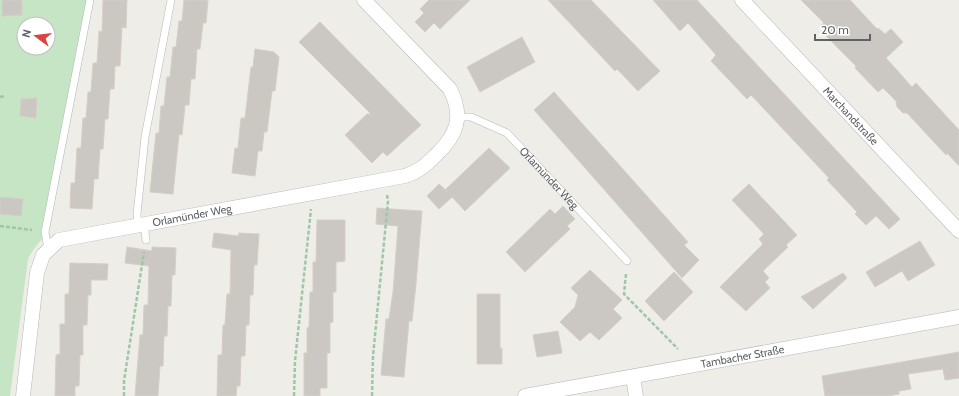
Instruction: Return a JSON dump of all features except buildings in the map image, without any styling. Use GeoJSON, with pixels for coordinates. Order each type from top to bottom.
{"type":"FeatureCollection","features":[{"type":"Feature","properties":{"kind":"street","name":"Orlamünder Weg"},"geometry":{"type":"LineString","coordinates":[[48,249],[59,240],[384,180],[414,173],[426,166],[449,141],[454,133],[458,117],[456,101],[450,89],[364,0]]}},
{"type":"Feature","properties":{"kind":"street","name":"Marchandstraße"},"geometry":{"type":"LineString","coordinates":[[742,0],[959,231]]}},
{"type":"Feature","properties":{"kind":"street"},"geometry":{"type":"LineString","coordinates":[[23,396],[37,273],[43,255],[48,249]]}},
{"type":"Feature","properties":{"kind":"street","name":"Tambacher Straße"},"geometry":{"type":"LineString","coordinates":[[525,396],[959,317]]}},
{"type":"Feature","properties":{"kind":"street"},"geometry":{"type":"LineString","coordinates":[[633,376],[636,396]]}},
{"type":"Feature","properties":{"kind":"lane"},"geometry":{"type":"LineString","coordinates":[[48,249],[45,232],[90,0]]}},
{"type":"Feature","properties":{"kind":"lane"},"geometry":{"type":"LineString","coordinates":[[146,240],[141,225],[145,137],[171,0]]}},
{"type":"Feature","properties":{"kind":"lane","name":"Orlamünder Weg"},"geometry":{"type":"LineString","coordinates":[[458,117],[471,117],[508,133],[627,261]]}},
{"type":"Feature","properties":{"kind":"path"},"geometry":{"type":"LineString","coordinates":[[0,97],[6,96]]}},
{"type":"Feature","properties":{"kind":"path"},"geometry":{"type":"LineString","coordinates":[[372,396],[373,356],[388,201],[385,190]]}},
{"type":"Feature","properties":{"kind":"path"},"geometry":{"type":"LineString","coordinates":[[294,396],[295,361],[311,204]]}},
{"type":"Feature","properties":{"kind":"path"},"geometry":{"type":"LineString","coordinates":[[0,226],[45,232]]}},
{"type":"Feature","properties":{"kind":"path"},"geometry":{"type":"LineString","coordinates":[[124,396],[124,381],[146,240]]}},
{"type":"Feature","properties":{"kind":"path"},"geometry":{"type":"LineString","coordinates":[[627,261],[624,294],[678,349]]}},
{"type":"Feature","properties":{"kind":"green space"},"geometry":{"type":"Polygon","coordinates":[[[0,0],[94,0],[50,227],[28,259],[10,396],[0,396],[0,0]]]}}]}
